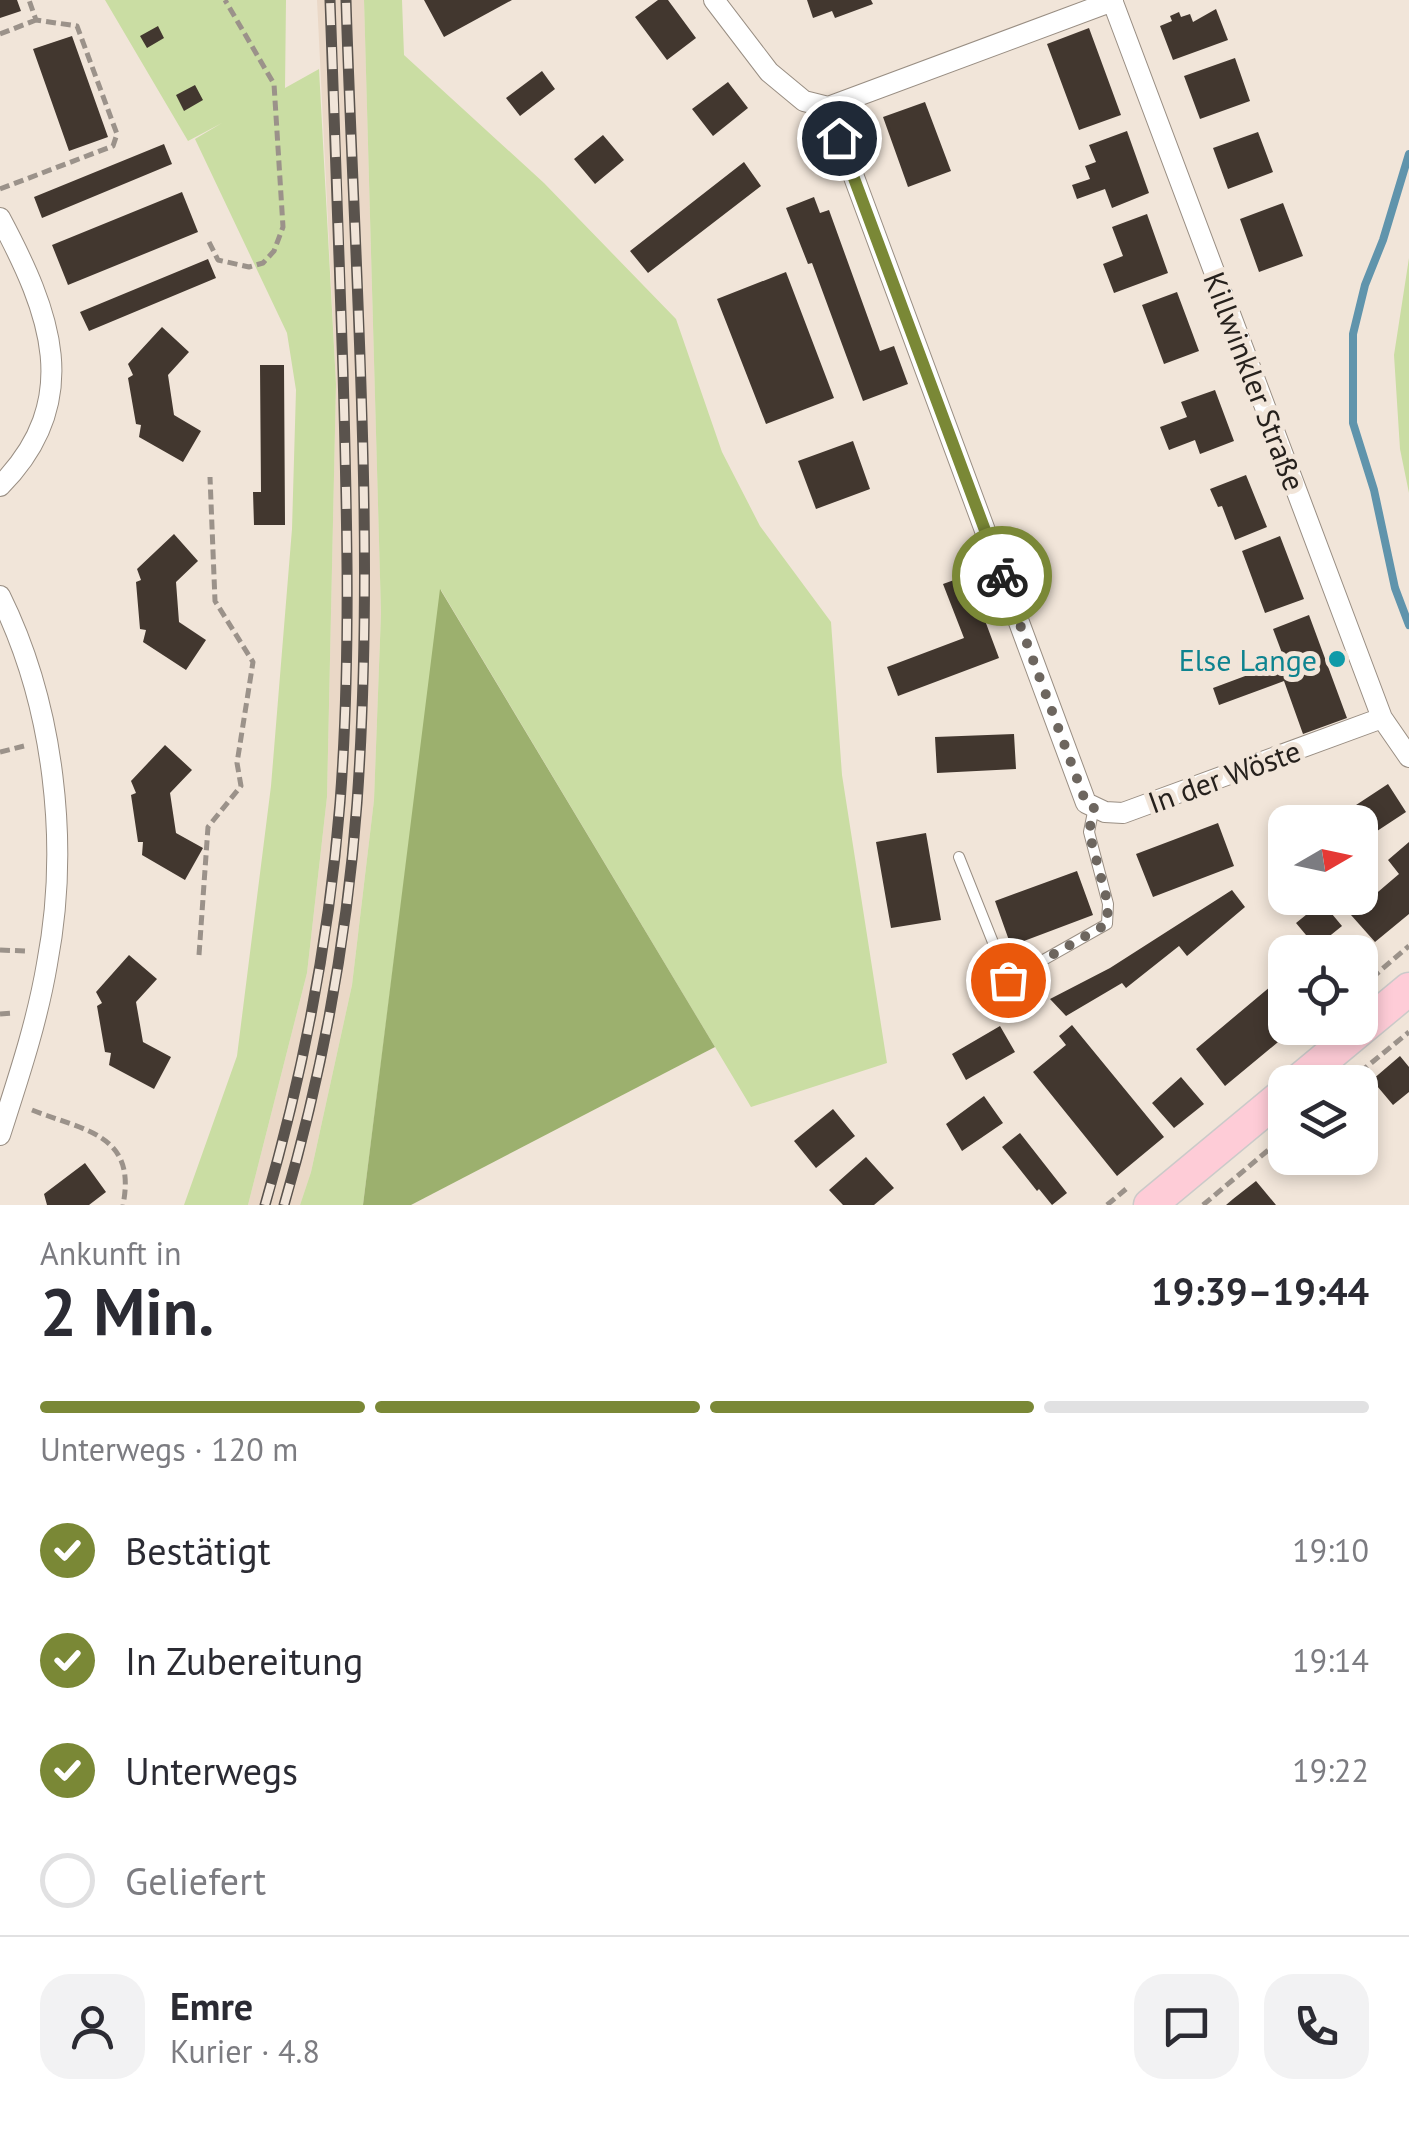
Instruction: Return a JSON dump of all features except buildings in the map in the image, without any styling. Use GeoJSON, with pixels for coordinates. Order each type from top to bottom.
{"type":"FeatureCollection","features":[{"type":"Feature","properties":{"kind":"main road"},"geometry":{"type":"LineString","coordinates":[[1317,1065],[1409,989]]}},
{"type":"Feature","properties":{"kind":"main road"},"geometry":{"type":"LineString","coordinates":[[1150,1205],[1268,1107]]}},
{"type":"Feature","properties":{"kind":"street"},"geometry":{"type":"LineString","coordinates":[[714,0],[770,72],[804,101],[828,107],[1112,1]]}},
{"type":"Feature","properties":{"kind":"street","name":"Killwinkler Straße"},"geometry":{"type":"LineString","coordinates":[[1112,1],[1382,718],[1409,757]]}},
{"type":"Feature","properties":{"kind":"street"},"geometry":{"type":"LineString","coordinates":[[828,107],[1086,803],[1094,807]]}},
{"type":"Feature","properties":{"kind":"street"},"geometry":{"type":"LineString","coordinates":[[0,218],[35,287],[51,371],[43,427],[32,448],[0,486]]}},
{"type":"Feature","properties":{"kind":"street"},"geometry":{"type":"LineString","coordinates":[[0,596],[30,674],[47,742],[56,872],[47,966],[28,1049],[0,1135]]}},
{"type":"Feature","properties":{"kind":"street","name":"In der Wöste"},"geometry":{"type":"LineString","coordinates":[[1094,807],[1124,813],[1382,718]]}},
{"type":"Feature","properties":{"kind":"lane"},"geometry":{"type":"LineString","coordinates":[[960,857],[1008,980],[1107,924],[1108,904],[1089,832],[1094,807]]}},
{"type":"Feature","properties":{"kind":"path"},"geometry":{"type":"LineString","coordinates":[[28,0],[36,20]]}},
{"type":"Feature","properties":{"kind":"path"},"geometry":{"type":"LineString","coordinates":[[209,242],[218,260],[249,266],[263,263],[274,251],[282,227],[274,84],[225,0]]}},
{"type":"Feature","properties":{"kind":"path"},"geometry":{"type":"LineString","coordinates":[[0,34],[36,20],[77,26],[117,134],[114,146],[0,189]]}},
{"type":"Feature","properties":{"kind":"path"},"geometry":{"type":"LineString","coordinates":[[199,955],[208,827],[241,786],[236,762],[253,662],[215,601],[210,477]]}},
{"type":"Feature","properties":{"kind":"path"},"geometry":{"type":"LineString","coordinates":[[1378,973],[1409,946]]}},
{"type":"Feature","properties":{"kind":"path"},"geometry":{"type":"LineString","coordinates":[[1369,1065],[1409,1032]]}},
{"type":"Feature","properties":{"kind":"path"},"geometry":{"type":"LineString","coordinates":[[10,1101],[106,1140],[122,1156],[128,1181],[123,1205]]}},
{"type":"Feature","properties":{"kind":"path"},"geometry":{"type":"LineString","coordinates":[[1202,1205],[1268,1150]]}},
{"type":"Feature","properties":{"kind":"shaded area"},"geometry":{"type":"Polygon","coordinates":[[[317,0],[364,0],[381,613],[374,800],[352,985],[311,1172],[300,1205],[248,1205],[307,973],[327,797],[336,384],[317,0]]]}},
{"type":"Feature","properties":{"kind":"green space"},"geometry":{"type":"Polygon","coordinates":[[[105,0],[286,0],[285,88],[319,69],[336,384],[327,797],[307,973],[248,1205],[184,1205],[237,1056],[271,786],[292,529],[296,390],[287,333],[195,139],[222,123],[188,141],[105,0]]]}},
{"type":"Feature","properties":{"kind":"green space"},"geometry":{"type":"Polygon","coordinates":[[[364,0],[402,0],[404,55],[544,183],[676,319],[722,452],[760,526],[831,622],[842,775],[887,1063],[751,1107],[441,590],[363,1205],[300,1205],[311,1172],[352,985],[374,800],[381,613],[364,0]]]}},
{"type":"Feature","properties":{"kind":"green space"},"geometry":{"type":"Polygon","coordinates":[[[1409,258],[1409,493],[1400,449],[1394,355],[1409,258]]]}},
{"type":"Feature","properties":{"kind":"green space"},"geometry":{"type":"Polygon","coordinates":[[[440,589],[715,1047],[411,1205],[363,1205],[440,589]]]}},
{"type":"Feature","properties":{"kind":"waterway"},"geometry":{"type":"LineString","coordinates":[[1409,154],[1365,285],[1353,334],[1353,423],[1374,490],[1395,588],[1409,625]]}},
{"type":"Feature","properties":{"kind":"railway"},"geometry":{"type":"LineString","coordinates":[[265,1205],[303,1056],[321,956],[335,854],[343,749],[346,479],[330,0]]}},
{"type":"Feature","properties":{"kind":"railway"},"geometry":{"type":"LineString","coordinates":[[284,1205],[310,1106],[340,955],[357,803],[364,503],[346,0]]}},
{"type":"Feature","properties":{"kind":"way so far"},"geometry":{"type":"LineString","coordinates":[[1002,576],[1086,803],[1094,807],[1089,832],[1108,904],[1107,924],[1008,980]]}},
{"type":"Feature","properties":{"kind":"place","name":"Else Lange"},"geometry":{"type":"Point","coordinates":[1337,659]}},
{"type":"Feature","properties":{"kind":"route"},"geometry":{"type":"LineString","coordinates":[[839,138],[1002,576]]}}]}
